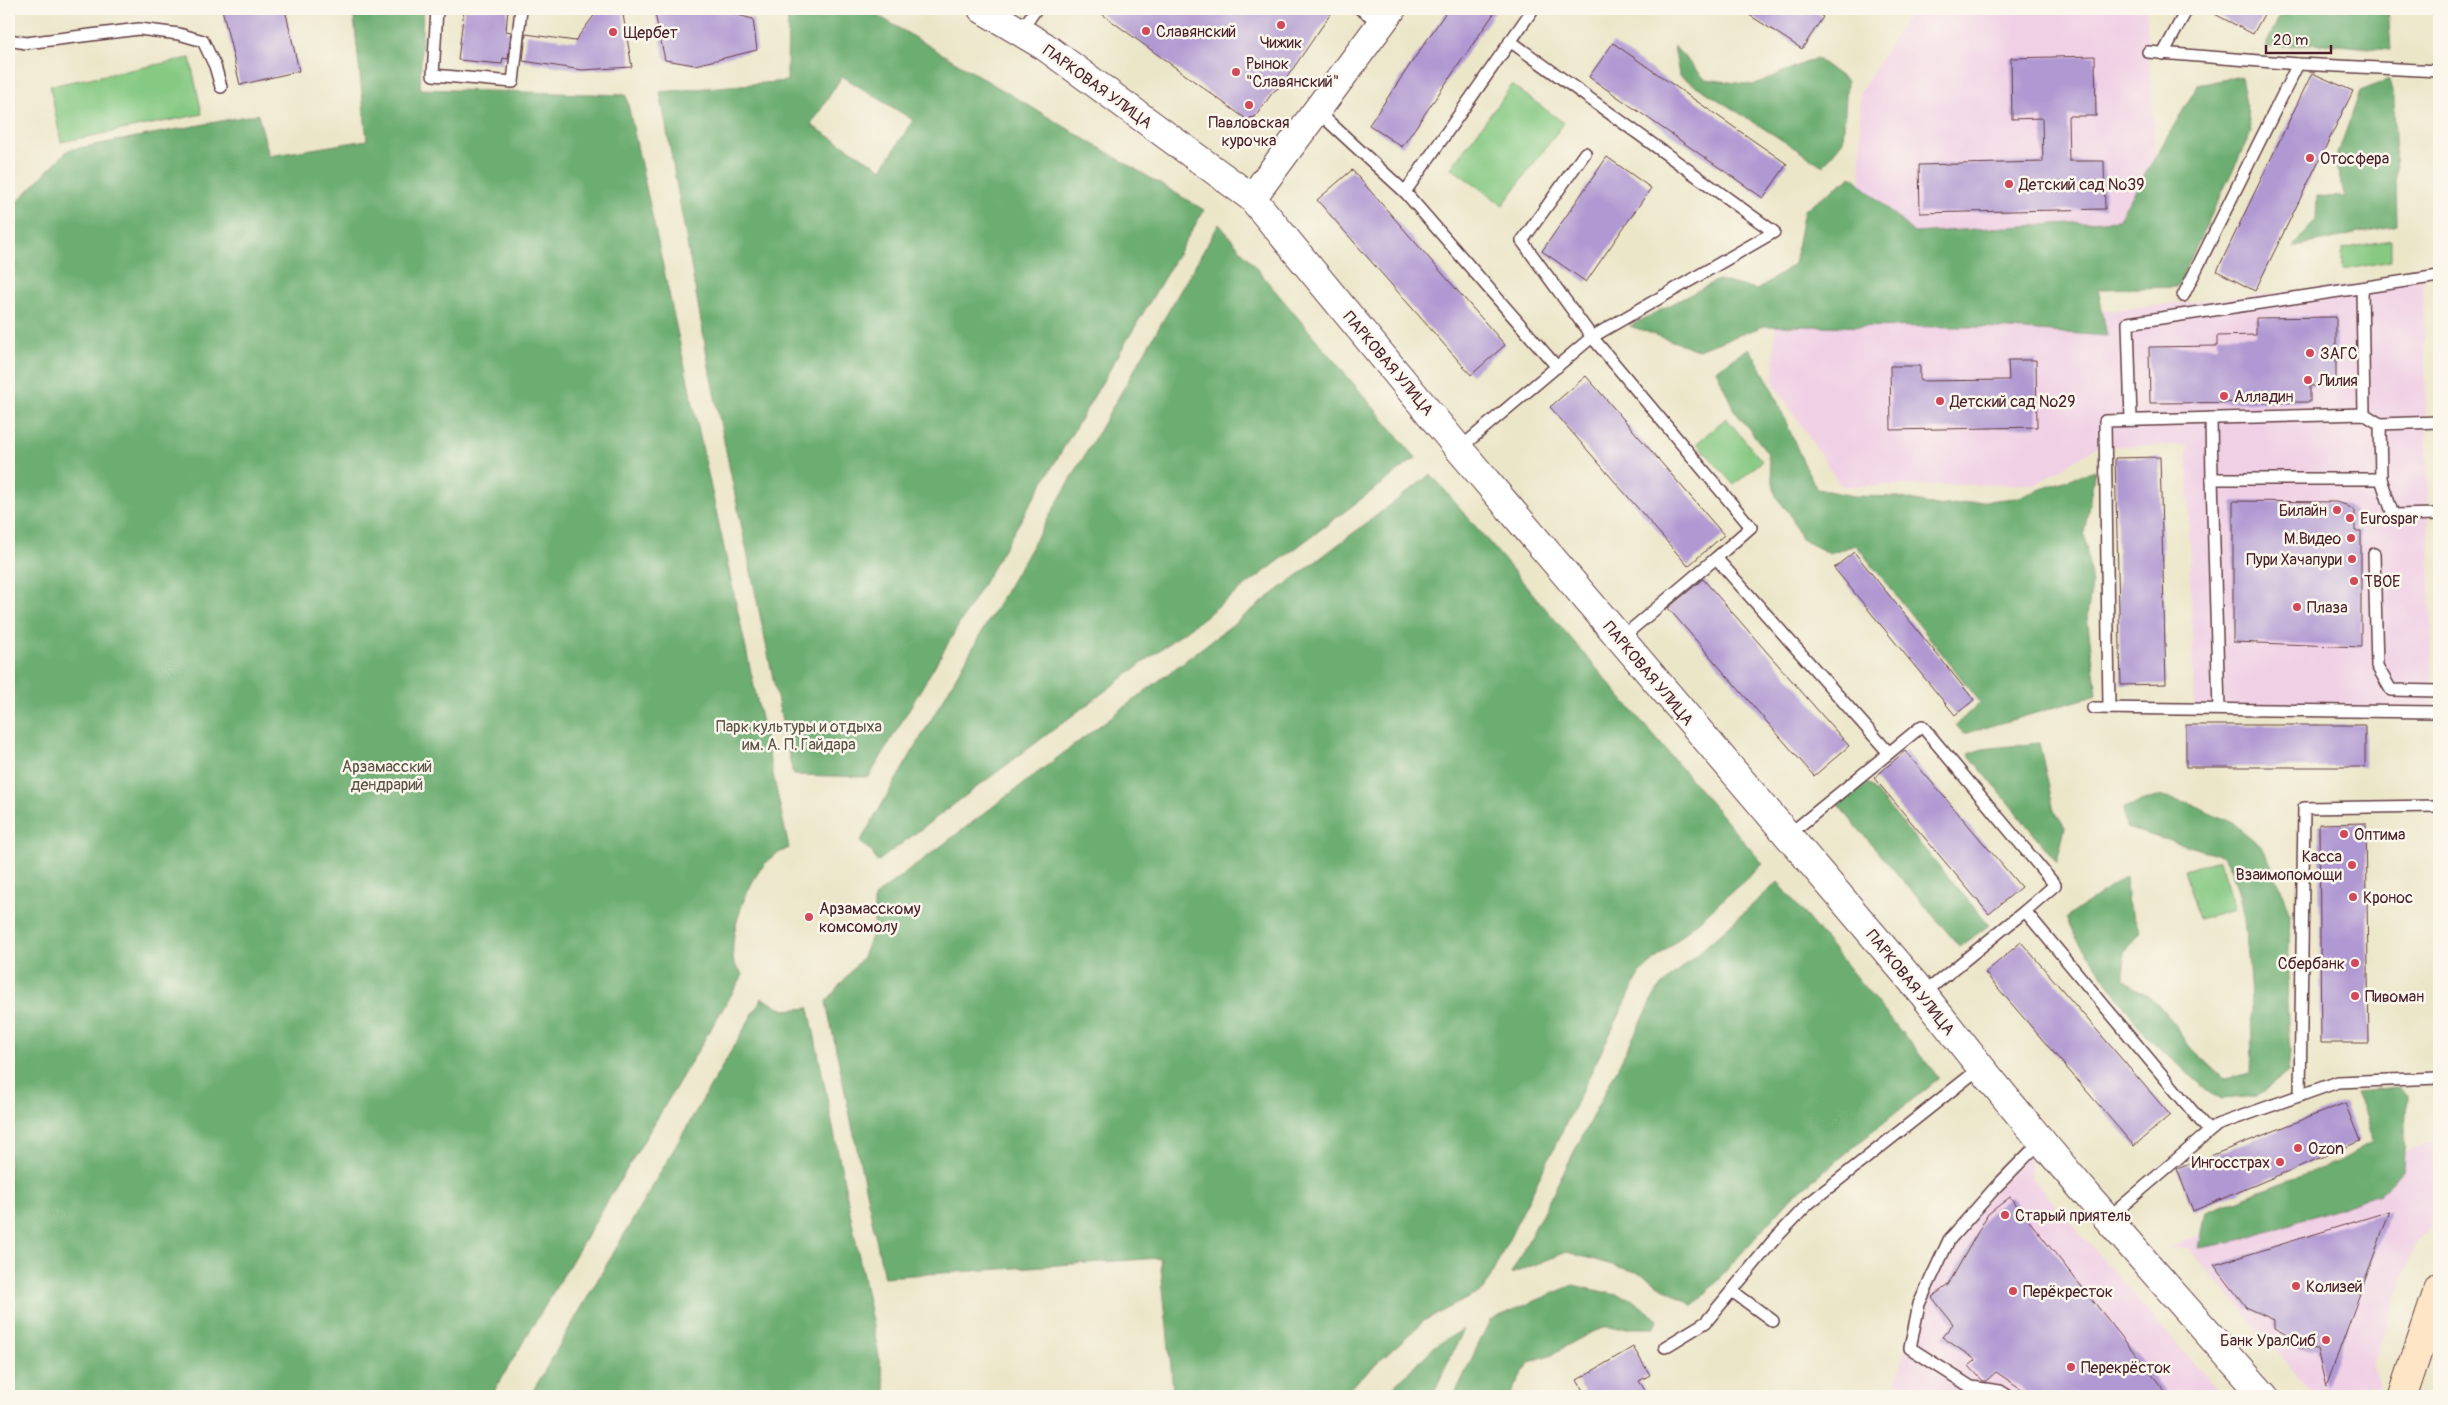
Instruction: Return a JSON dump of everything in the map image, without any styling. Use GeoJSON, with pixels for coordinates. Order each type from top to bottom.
{"type":"FeatureCollection","features":[{"type":"Feature","properties":{"kind":"main road"},"geometry":{"type":"LineString","coordinates":[[2403,1396],[2439,1287]]}},
{"type":"Feature","properties":{"kind":"street","name":"ПАРКОВАЯ УЛИЦА"},"geometry":{"type":"LineString","coordinates":[[982,9],[1044,46],[1252,198],[1620,639],[1923,994],[1980,1068],[2106,1220],[2264,1396]]}},
{"type":"Feature","properties":{"kind":"street"},"geometry":{"type":"LineString","coordinates":[[1252,198],[1316,110],[1378,14]]}},
{"type":"Feature","properties":{"kind":"lane"},"geometry":{"type":"LineString","coordinates":[[437,9],[433,75],[513,82],[521,9]]}},
{"type":"Feature","properties":{"kind":"lane"},"geometry":{"type":"LineString","coordinates":[[1020,32],[1036,9]]}},
{"type":"Feature","properties":{"kind":"lane"},"geometry":{"type":"LineString","coordinates":[[1405,192],[1533,9]]}},
{"type":"Feature","properties":{"kind":"lane"},"geometry":{"type":"LineString","coordinates":[[2163,54],[2187,9]]}},
{"type":"Feature","properties":{"kind":"lane"},"geometry":{"type":"LineString","coordinates":[[9,40],[26,43],[139,29],[179,34],[203,41],[215,66],[221,87]]}},
{"type":"Feature","properties":{"kind":"lane"},"geometry":{"type":"LineString","coordinates":[[1460,449],[1592,337],[1774,232],[1510,41]]}},
{"type":"Feature","properties":{"kind":"lane"},"geometry":{"type":"LineString","coordinates":[[2148,52],[2298,64],[2439,71]]}},
{"type":"Feature","properties":{"kind":"lane"},"geometry":{"type":"LineString","coordinates":[[2183,296],[2298,64]]}},
{"type":"Feature","properties":{"kind":"lane"},"geometry":{"type":"LineString","coordinates":[[1316,110],[1405,192],[1557,368]]}},
{"type":"Feature","properties":{"kind":"lane"},"geometry":{"type":"LineString","coordinates":[[1584,153],[1522,241],[1592,337],[1750,527],[1620,639]]}},
{"type":"Feature","properties":{"kind":"lane"},"geometry":{"type":"LineString","coordinates":[[2131,420],[2128,323],[2439,276]]}},
{"type":"Feature","properties":{"kind":"lane"},"geometry":{"type":"LineString","coordinates":[[2362,288],[2364,414]]}},
{"type":"Feature","properties":{"kind":"lane"},"geometry":{"type":"LineString","coordinates":[[2110,708],[2105,421],[2364,414],[2380,424],[2439,422]]}},
{"type":"Feature","properties":{"kind":"lane"},"geometry":{"type":"LineString","coordinates":[[2211,418],[2219,710]]}},
{"type":"Feature","properties":{"kind":"lane"},"geometry":{"type":"LineString","coordinates":[[2380,424],[2381,479],[2393,515],[2439,514]]}},
{"type":"Feature","properties":{"kind":"lane"},"geometry":{"type":"LineString","coordinates":[[2212,478],[2381,479]]}},
{"type":"Feature","properties":{"kind":"lane"},"geometry":{"type":"LineString","coordinates":[[2374,554],[2377,666],[2391,690],[2439,691]]}},
{"type":"Feature","properties":{"kind":"lane"},"geometry":{"type":"LineString","coordinates":[[1716,558],[1889,754]]}},
{"type":"Feature","properties":{"kind":"lane"},"geometry":{"type":"LineString","coordinates":[[2093,708],[2439,712]]}},
{"type":"Feature","properties":{"kind":"lane"},"geometry":{"type":"LineString","coordinates":[[1787,836],[1922,726],[2055,885],[2025,912],[1923,994]]}},
{"type":"Feature","properties":{"kind":"lane"},"geometry":{"type":"LineString","coordinates":[[2300,1095],[2304,808],[2439,806]]}},
{"type":"Feature","properties":{"kind":"lane"},"geometry":{"type":"LineString","coordinates":[[2025,912],[2209,1131]]}},
{"type":"Feature","properties":{"kind":"lane"},"geometry":{"type":"LineString","coordinates":[[1665,1346],[1706,1322],[1772,1242],[1808,1204],[1980,1068]]}},
{"type":"Feature","properties":{"kind":"lane"},"geometry":{"type":"LineString","coordinates":[[2106,1220],[2217,1125],[2338,1082],[2439,1078]]}},
{"type":"Feature","properties":{"kind":"lane"},"geometry":{"type":"LineString","coordinates":[[2008,1396],[2000,1391],[1970,1387],[1910,1348],[1919,1304],[1949,1240],[1995,1188],[2041,1141]]}},
{"type":"Feature","properties":{"kind":"lane"},"geometry":{"type":"LineString","coordinates":[[1732,1291],[1773,1321]]}},
{"type":"Feature","properties":{"kind":"shaded area","name":"Детский сад №39"},"geometry":{"type":"Polygon","coordinates":[[[1912,9],[2146,9],[2162,274],[1862,278],[1860,93],[1912,9]]]}},
{"type":"Feature","properties":{"kind":"shaded area"},"geometry":{"type":"Polygon","coordinates":[[[2423,278],[2433,712],[2194,709],[2187,445],[2096,447],[2036,484],[1841,486],[1773,382],[1776,315],[2092,312],[2423,278]]]}},
{"type":"Feature","properties":{"kind":"shaded area"},"geometry":{"type":"Polygon","coordinates":[[[2439,1139],[2439,1179],[2430,1228],[2416,1242],[2372,1367],[2379,1386],[2375,1396],[2315,1396],[2188,1248],[2168,1248],[2439,1139]]]}},
{"type":"Feature","properties":{"kind":"shaded area"},"geometry":{"type":"Polygon","coordinates":[[[2029,1154],[2032,1178],[2222,1396],[1965,1396],[1896,1383],[1919,1304],[1949,1240],[2029,1154]]]}},
{"type":"Feature","properties":{"kind":"green space","name":"Арзамасский дендрарий"},"geometry":{"type":"Polygon","coordinates":[[[353,9],[423,9],[420,89],[626,95],[789,848],[774,856],[763,866],[755,877],[742,906],[737,921],[733,951],[734,963],[743,975],[491,1396],[9,1396],[9,210],[68,150],[258,114],[269,156],[367,140],[353,9]]]}},
{"type":"Feature","properties":{"kind":"green space","name":"Парк культуры и отдыха им. А. П. Гайдара"},"geometry":{"type":"Polygon","coordinates":[[[788,9],[867,9],[1204,210],[869,777],[793,775],[712,383],[660,92],[787,81],[788,9]],[[842,76],[811,125],[882,169],[913,120],[842,76]]]}},
{"type":"Feature","properties":{"kind":"green space"},"geometry":{"type":"Polygon","coordinates":[[[2283,9],[2388,9],[2391,50],[2327,44],[2265,47],[2283,9]]]}},
{"type":"Feature","properties":{"kind":"green space"},"geometry":{"type":"Polygon","coordinates":[[[1674,46],[1705,79],[1753,85],[1816,58],[1847,81],[1843,141],[1823,166],[1679,75],[1674,46]]]}},
{"type":"Feature","properties":{"kind":"green space"},"geometry":{"type":"Polygon","coordinates":[[[190,58],[202,114],[61,142],[50,86],[190,58]]]}},
{"type":"Feature","properties":{"kind":"green space"},"geometry":{"type":"Polygon","coordinates":[[[2241,76],[2251,132],[2177,287],[2098,289],[2107,336],[1982,327],[1764,326],[1698,350],[1630,326],[1718,280],[1757,290],[1794,264],[1804,210],[1852,176],[1914,233],[2118,220],[2198,85],[2241,76]]]}},
{"type":"Feature","properties":{"kind":"green space"},"geometry":{"type":"Polygon","coordinates":[[[2389,80],[2394,98],[2397,225],[2293,247],[2316,219],[2317,196],[2345,197],[2335,162],[2360,91],[2389,80]]]}},
{"type":"Feature","properties":{"kind":"green space"},"geometry":{"type":"Polygon","coordinates":[[[1512,85],[1564,123],[1503,205],[1451,168],[1512,85]]]}},
{"type":"Feature","properties":{"kind":"green space"},"geometry":{"type":"Polygon","coordinates":[[[1219,224],[1416,458],[877,862],[872,852],[860,842],[1219,224]]]}},
{"type":"Feature","properties":{"kind":"green space"},"geometry":{"type":"Polygon","coordinates":[[[2391,240],[2391,261],[2342,270],[2342,249],[2391,240]]]}},
{"type":"Feature","properties":{"kind":"green space"},"geometry":{"type":"Polygon","coordinates":[[[1749,348],[1768,382],[1799,454],[1817,489],[1854,496],[1898,497],[1937,506],[2016,498],[2095,470],[2084,533],[2092,585],[2087,616],[2097,695],[1964,734],[1956,725],[1980,702],[1856,545],[1829,553],[1801,539],[1790,514],[1776,497],[1767,452],[1734,410],[1716,370],[1749,348]]]}},
{"type":"Feature","properties":{"kind":"green space"},"geometry":{"type":"Polygon","coordinates":[[[1726,418],[1762,461],[1734,485],[1697,443],[1726,418]]]}},
{"type":"Feature","properties":{"kind":"green space"},"geometry":{"type":"Polygon","coordinates":[[[1431,474],[1763,864],[1640,973],[1484,1290],[1425,1320],[1341,1396],[1119,1396],[1173,1388],[1160,1258],[884,1277],[826,1002],[863,957],[874,928],[874,897],[1431,474]]]}},
{"type":"Feature","properties":{"kind":"green space"},"geometry":{"type":"Polygon","coordinates":[[[2039,743],[2054,810],[2065,827],[2057,862],[1968,754],[1982,749],[2039,743]]]}},
{"type":"Feature","properties":{"kind":"green space"},"geometry":{"type":"Polygon","coordinates":[[[1867,782],[1989,925],[1960,947],[1838,805],[1867,782]]]}},
{"type":"Feature","properties":{"kind":"green space"},"geometry":{"type":"Polygon","coordinates":[[[2159,796],[2196,806],[2233,823],[2263,848],[2280,886],[2290,915],[2287,1003],[2290,1052],[2288,1072],[2257,1096],[2222,1099],[2208,1091],[2145,1035],[2075,936],[2066,918],[2126,876],[2127,901],[2140,931],[2124,953],[2124,980],[2156,1002],[2174,1023],[2186,1043],[2225,1079],[2251,1073],[2251,992],[2239,894],[2231,870],[2220,855],[2126,828],[2123,808],[2159,796]]]}},
{"type":"Feature","properties":{"kind":"green space"},"geometry":{"type":"Polygon","coordinates":[[[2219,860],[2234,909],[2199,919],[2184,870],[2219,860]]]}},
{"type":"Feature","properties":{"kind":"green space"},"geometry":{"type":"Polygon","coordinates":[[[1778,882],[1939,1078],[1792,1197],[1694,1306],[1640,1273],[1567,1252],[1511,1274],[1658,989],[1778,882]]]}},
{"type":"Feature","properties":{"kind":"green space"},"geometry":{"type":"Polygon","coordinates":[[[762,998],[785,1010],[809,1008],[887,1396],[530,1396],[762,998]]]}},
{"type":"Feature","properties":{"kind":"green space"},"geometry":{"type":"Polygon","coordinates":[[[2399,1088],[2407,1095],[2403,1171],[2379,1194],[2240,1241],[2199,1248],[2206,1212],[2340,1161],[2372,1142],[2367,1117],[2356,1092],[2399,1088]]]}},
{"type":"Feature","properties":{"kind":"green space"},"geometry":{"type":"Polygon","coordinates":[[[1573,1285],[1630,1298],[1658,1319],[1655,1328],[1603,1328],[1590,1333],[1552,1354],[1530,1362],[1510,1396],[1454,1396],[1490,1320],[1573,1285]]]}},
{"type":"Feature","properties":{"kind":"green space"},"geometry":{"type":"Polygon","coordinates":[[[1464,1329],[1432,1396],[1384,1396],[1435,1346],[1464,1329]]]}},
{"type":"Feature","properties":{"kind":"building"},"geometry":{"type":"Polygon","coordinates":[[[222,9],[285,9],[299,71],[240,85],[222,9]]]}},
{"type":"Feature","properties":{"kind":"building"},"geometry":{"type":"Polygon","coordinates":[[[464,9],[508,9],[506,31],[511,32],[508,59],[503,58],[502,64],[458,60],[464,9]]]}},
{"type":"Feature","properties":{"kind":"building"},"geometry":{"type":"Polygon","coordinates":[[[599,9],[622,9],[632,67],[582,70],[523,61],[526,34],[575,41],[599,9]]]}},
{"type":"Feature","properties":{"kind":"building"},"geometry":{"type":"Polygon","coordinates":[[[654,9],[715,9],[753,19],[757,50],[695,65],[665,60],[654,9]]]}},
{"type":"Feature","properties":{"kind":"building","name":"Рынок \"Славянский\""},"geometry":{"type":"Polygon","coordinates":[[[1095,9],[1334,9],[1281,86],[1273,92],[1255,117],[1246,119],[1095,9]]]}},
{"type":"Feature","properties":{"kind":"building"},"geometry":{"type":"Polygon","coordinates":[[[1448,9],[1497,9],[1402,147],[1369,125],[1448,9]]]}},
{"type":"Feature","properties":{"kind":"building"},"geometry":{"type":"Polygon","coordinates":[[[1740,9],[1811,9],[1823,17],[1802,49],[1740,9]]]}},
{"type":"Feature","properties":{"kind":"building"},"geometry":{"type":"Polygon","coordinates":[[[2205,9],[2267,9],[2253,34],[2205,9]]]}},
{"type":"Feature","properties":{"kind":"building"},"geometry":{"type":"Polygon","coordinates":[[[1613,43],[1787,164],[1763,198],[1589,77],[1613,43]]]}},
{"type":"Feature","properties":{"kind":"building"},"geometry":{"type":"Polygon","coordinates":[[[2095,56],[2096,116],[2068,116],[2069,161],[2104,161],[2105,209],[1920,213],[1919,165],[2043,162],[2042,118],[2012,119],[2011,58],[2095,56]]]}},
{"type":"Feature","properties":{"kind":"building"},"geometry":{"type":"Polygon","coordinates":[[[2312,73],[2353,91],[2255,291],[2217,271],[2312,73]]]}},
{"type":"Feature","properties":{"kind":"building"},"geometry":{"type":"Polygon","coordinates":[[[1607,157],[1651,188],[1586,282],[1542,251],[1607,157]]]}},
{"type":"Feature","properties":{"kind":"building"},"geometry":{"type":"Polygon","coordinates":[[[1352,170],[1505,345],[1471,375],[1317,200],[1352,170]]]}},
{"type":"Feature","properties":{"kind":"building"},"geometry":{"type":"Polygon","coordinates":[[[2336,317],[2336,386],[2310,386],[2310,402],[2150,403],[2149,347],[2217,346],[2217,336],[2256,335],[2256,318],[2336,317]]]}},
{"type":"Feature","properties":{"kind":"building"},"geometry":{"type":"Polygon","coordinates":[[[2008,360],[2036,360],[2037,427],[1891,430],[1890,366],[1920,366],[1920,381],[2009,380],[2008,360]]]}},
{"type":"Feature","properties":{"kind":"building"},"geometry":{"type":"Polygon","coordinates":[[[1586,376],[1724,535],[1688,566],[1550,407],[1586,376]]]}},
{"type":"Feature","properties":{"kind":"building"},"geometry":{"type":"Polygon","coordinates":[[[2160,457],[2166,684],[2121,685],[2115,458],[2160,457]]]}},
{"type":"Feature","properties":{"kind":"building","name":"Плаза"},"geometry":{"type":"Polygon","coordinates":[[[2233,501],[2336,502],[2346,505],[2355,511],[2355,531],[2361,531],[2361,647],[2233,642],[2233,501]]]}},
{"type":"Feature","properties":{"kind":"building"},"geometry":{"type":"Polygon","coordinates":[[[1854,552],[1974,700],[1955,715],[1834,568],[1854,552]]]}},
{"type":"Feature","properties":{"kind":"building"},"geometry":{"type":"Polygon","coordinates":[[[1703,579],[1849,746],[1814,776],[1668,608],[1703,579]]]}},
{"type":"Feature","properties":{"kind":"building"},"geometry":{"type":"Polygon","coordinates":[[[2186,725],[2365,725],[2365,767],[2186,767],[2186,725]]]}},
{"type":"Feature","properties":{"kind":"building"},"geometry":{"type":"Polygon","coordinates":[[[1905,751],[2021,887],[1989,914],[1874,778],[1905,751]]]}},
{"type":"Feature","properties":{"kind":"building"},"geometry":{"type":"Polygon","coordinates":[[[2366,823],[2369,1043],[2321,1043],[2319,824],[2366,823]]]}},
{"type":"Feature","properties":{"kind":"building"},"geometry":{"type":"Polygon","coordinates":[[[2021,942],[2170,1115],[2134,1146],[1985,973],[2021,942]]]}},
{"type":"Feature","properties":{"kind":"building"},"geometry":{"type":"Polygon","coordinates":[[[2345,1103],[2360,1141],[2193,1211],[2177,1169],[2345,1103]]]}},
{"type":"Feature","properties":{"kind":"building","name":"Перёкресток"},"geometry":{"type":"Polygon","coordinates":[[[2010,1197],[2169,1396],[2032,1396],[1996,1372],[1986,1381],[1983,1381],[1969,1366],[1976,1360],[1942,1337],[1953,1324],[1932,1297],[1948,1285],[1988,1214],[2010,1197]]]}},
{"type":"Feature","properties":{"kind":"building","name":"Колизей"},"geometry":{"type":"Polygon","coordinates":[[[2390,1211],[2326,1387],[2317,1349],[2300,1348],[2291,1342],[2287,1335],[2274,1328],[2274,1320],[2246,1307],[2214,1265],[2390,1211]]]}},
{"type":"Feature","properties":{"kind":"building"},"geometry":{"type":"Polygon","coordinates":[[[1633,1347],[1650,1375],[1639,1381],[1649,1396],[1586,1396],[1577,1380],[1633,1347]]]}},
{"type":"Feature","properties":{"kind":"place","name":"Чижик"},"geometry":{"type":"Point","coordinates":[1281,25]}},
{"type":"Feature","properties":{"kind":"place","name":"Славянский"},"geometry":{"type":"Point","coordinates":[1146,31]}},
{"type":"Feature","properties":{"kind":"place","name":"Щербет"},"geometry":{"type":"Point","coordinates":[613,32]}},
{"type":"Feature","properties":{"kind":"place","name":"Рынок \"Славянский\""},"geometry":{"type":"Point","coordinates":[1236,72]}},
{"type":"Feature","properties":{"kind":"place","name":"Павловская курочка"},"geometry":{"type":"Point","coordinates":[1249,105]}},
{"type":"Feature","properties":{"kind":"place","name":"Отосфера"},"geometry":{"type":"Point","coordinates":[2310,158]}},
{"type":"Feature","properties":{"kind":"place","name":"Детский сад №39"},"geometry":{"type":"Point","coordinates":[2009,184]}},
{"type":"Feature","properties":{"kind":"place","name":"ЗАГС"},"geometry":{"type":"Point","coordinates":[2310,353]}},
{"type":"Feature","properties":{"kind":"place","name":"Лилия"},"geometry":{"type":"Point","coordinates":[2308,380]}},
{"type":"Feature","properties":{"kind":"place","name":"Алладин"},"geometry":{"type":"Point","coordinates":[2224,396]}},
{"type":"Feature","properties":{"kind":"place","name":"Детский сад №29"},"geometry":{"type":"Point","coordinates":[1940,401]}},
{"type":"Feature","properties":{"kind":"place","name":"Билайн"},"geometry":{"type":"Point","coordinates":[2337,510]}},
{"type":"Feature","properties":{"kind":"place","name":"Eurospar"},"geometry":{"type":"Point","coordinates":[2350,518]}},
{"type":"Feature","properties":{"kind":"place","name":"М.Видео"},"geometry":{"type":"Point","coordinates":[2351,538]}},
{"type":"Feature","properties":{"kind":"place","name":"Пури Хачапури"},"geometry":{"type":"Point","coordinates":[2352,559]}},
{"type":"Feature","properties":{"kind":"place","name":"ТВОЕ"},"geometry":{"type":"Point","coordinates":[2354,581]}},
{"type":"Feature","properties":{"kind":"place","name":"Плаза"},"geometry":{"type":"Point","coordinates":[2297,607]}},
{"type":"Feature","properties":{"kind":"place","name":"Оптима"},"geometry":{"type":"Point","coordinates":[2344,834]}},
{"type":"Feature","properties":{"kind":"place","name":"Касса Взаимопомощи"},"geometry":{"type":"Point","coordinates":[2352,865]}},
{"type":"Feature","properties":{"kind":"place","name":"Кронос"},"geometry":{"type":"Point","coordinates":[2353,897]}},
{"type":"Feature","properties":{"kind":"place","name":"Арзамасскому комсомолу"},"geometry":{"type":"Point","coordinates":[809,917]}},
{"type":"Feature","properties":{"kind":"place","name":"Сбербанк"},"geometry":{"type":"Point","coordinates":[2355,963]}},
{"type":"Feature","properties":{"kind":"place","name":"Пивоман"},"geometry":{"type":"Point","coordinates":[2355,996]}},
{"type":"Feature","properties":{"kind":"place","name":"Ozon"},"geometry":{"type":"Point","coordinates":[2298,1148]}},
{"type":"Feature","properties":{"kind":"place","name":"Ингосстрах"},"geometry":{"type":"Point","coordinates":[2280,1162]}},
{"type":"Feature","properties":{"kind":"place","name":"Старый приятель"},"geometry":{"type":"Point","coordinates":[2005,1215]}},
{"type":"Feature","properties":{"kind":"place","name":"Колизей"},"geometry":{"type":"Point","coordinates":[2296,1286]}},
{"type":"Feature","properties":{"kind":"place","name":"Перёкресток"},"geometry":{"type":"Point","coordinates":[2013,1291]}},
{"type":"Feature","properties":{"kind":"place","name":"Банк УралСиб"},"geometry":{"type":"Point","coordinates":[2326,1340]}},
{"type":"Feature","properties":{"kind":"place","name":"Перекрёсток"},"geometry":{"type":"Point","coordinates":[2071,1367]}}]}
